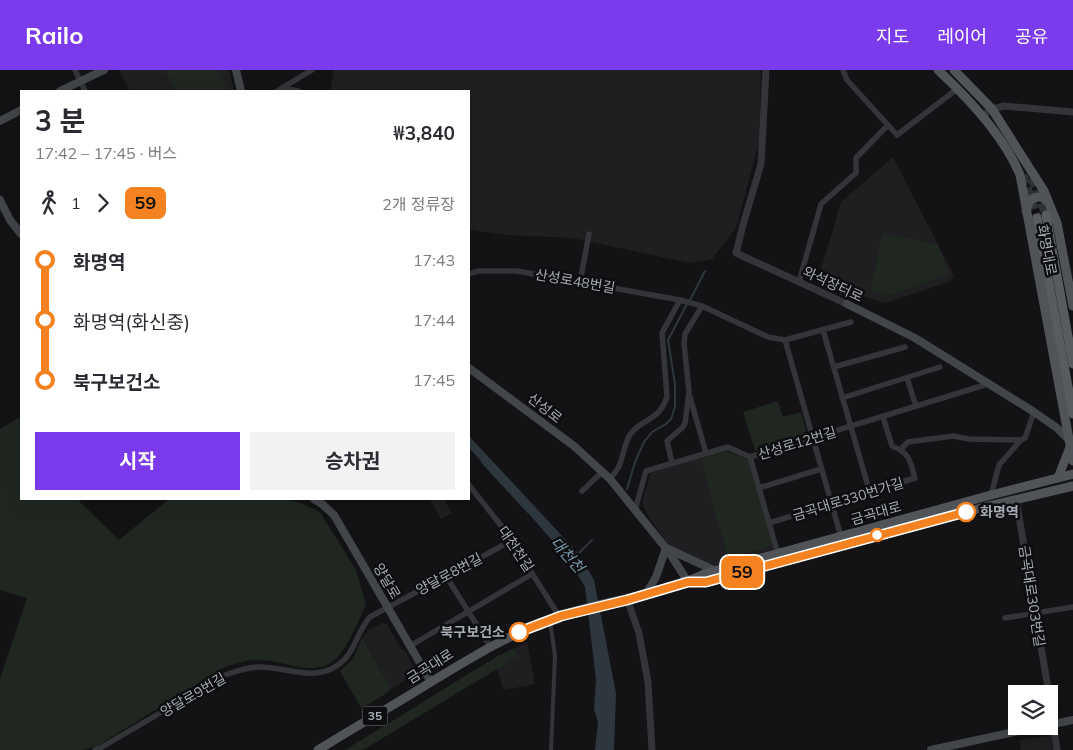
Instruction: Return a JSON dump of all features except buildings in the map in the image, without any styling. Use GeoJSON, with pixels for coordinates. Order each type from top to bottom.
{"type":"FeatureCollection","features":[{"type":"Feature","properties":{"kind":"highway"},"geometry":{"type":"LineString","coordinates":[[1042,216],[1073,364]]}},
{"type":"Feature","properties":{"kind":"highway"},"geometry":{"type":"LineString","coordinates":[[1051,263],[1073,414]]}},
{"type":"Feature","properties":{"kind":"main road"},"geometry":{"type":"LineString","coordinates":[[62,90],[104,70]]}},
{"type":"Feature","properties":{"kind":"main road"},"geometry":{"type":"LineString","coordinates":[[236,70],[241,90]]}},
{"type":"Feature","properties":{"kind":"main road","name":"화명대로"},"geometry":{"type":"LineString","coordinates":[[938,70],[982,116],[1016,164],[1023,186],[1026,212],[1073,462]]}},
{"type":"Feature","properties":{"kind":"main road","name":"화명대로"},"geometry":{"type":"LineString","coordinates":[[954,70],[992,109],[1039,182],[1057,223],[1073,306]]}},
{"type":"Feature","properties":{"kind":"main road"},"geometry":{"type":"LineString","coordinates":[[0,121],[20,111]]}},
{"type":"Feature","properties":{"kind":"main road"},"geometry":{"type":"LineString","coordinates":[[1026,212],[1029,202],[1037,196],[1045,198],[1051,206]]}},
{"type":"Feature","properties":{"kind":"main road"},"geometry":{"type":"LineString","coordinates":[[0,200],[10,220],[20,233]]}},
{"type":"Feature","properties":{"kind":"main road"},"geometry":{"type":"LineString","coordinates":[[1048,248],[1068,274]]}},
{"type":"Feature","properties":{"kind":"main road"},"geometry":{"type":"LineString","coordinates":[[1040,283],[1048,248]]}},
{"type":"Feature","properties":{"kind":"main road","name":"와석장터로"},"geometry":{"type":"LineString","coordinates":[[847,304],[915,338],[1034,412],[1070,443]]}},
{"type":"Feature","properties":{"kind":"main road","name":"산성로"},"geometry":{"type":"LineString","coordinates":[[470,369],[574,446],[610,479],[666,548],[688,582]]}},
{"type":"Feature","properties":{"kind":"main road"},"geometry":{"type":"LineString","coordinates":[[1058,478],[1070,443]]}},
{"type":"Feature","properties":{"kind":"main road","name":"금곡대로"},"geometry":{"type":"LineString","coordinates":[[318,750],[490,646],[557,617],[612,602],[627,600],[688,582],[704,574],[1073,474]]}},
{"type":"Feature","properties":{"kind":"main road","name":"금곡대로"},"geometry":{"type":"LineString","coordinates":[[688,582],[706,582],[1016,499],[1073,486]]}},
{"type":"Feature","properties":{"kind":"main road","name":"양달로"},"geometry":{"type":"LineString","coordinates":[[316,500],[334,515],[432,682]]}},
{"type":"Feature","properties":{"kind":"main road"},"geometry":{"type":"LineString","coordinates":[[646,594],[656,577],[666,548],[716,571]]}},
{"type":"Feature","properties":{"kind":"main road"},"geometry":{"type":"LineString","coordinates":[[1058,723],[1073,720]]}},
{"type":"Feature","properties":{"kind":"main road"},"geometry":{"type":"LineString","coordinates":[[931,750],[1008,733]]}},
{"type":"Feature","properties":{"kind":"street"},"geometry":{"type":"LineString","coordinates":[[75,70],[83,80],[85,90]]}},
{"type":"Feature","properties":{"kind":"street"},"geometry":{"type":"LineString","coordinates":[[280,90],[312,70]]}},
{"type":"Feature","properties":{"kind":"street","name":"와석장터로"},"geometry":{"type":"LineString","coordinates":[[766,70],[761,164],[736,253],[847,304]]}},
{"type":"Feature","properties":{"kind":"street"},"geometry":{"type":"LineString","coordinates":[[843,70],[847,80],[897,136],[957,89]]}},
{"type":"Feature","properties":{"kind":"street"},"geometry":{"type":"LineString","coordinates":[[982,116],[992,109],[1004,106],[1073,112]]}},
{"type":"Feature","properties":{"kind":"street"},"geometry":{"type":"LineString","coordinates":[[799,282],[821,204],[856,173],[856,158],[888,125]]}},
{"type":"Feature","properties":{"kind":"street"},"geometry":{"type":"LineString","coordinates":[[580,282],[589,234]]}},
{"type":"Feature","properties":{"kind":"street","name":"산성로48번길"},"geometry":{"type":"LineString","coordinates":[[470,274],[478,271],[517,271],[680,300],[702,306],[768,336],[785,340]]}},
{"type":"Feature","properties":{"kind":"street"},"geometry":{"type":"LineString","coordinates":[[610,479],[619,467],[631,432],[656,416],[665,404],[662,333],[680,300]]}},
{"type":"Feature","properties":{"kind":"street"},"geometry":{"type":"LineString","coordinates":[[702,306],[685,334],[684,343],[689,392],[706,454]]}},
{"type":"Feature","properties":{"kind":"street"},"geometry":{"type":"LineString","coordinates":[[841,537],[785,340],[852,322]]}},
{"type":"Feature","properties":{"kind":"street"},"geometry":{"type":"LineString","coordinates":[[823,330],[870,492]]}},
{"type":"Feature","properties":{"kind":"street"},"geometry":{"type":"LineString","coordinates":[[834,367],[905,347]]}},
{"type":"Feature","properties":{"kind":"street"},"geometry":{"type":"LineString","coordinates":[[842,398],[940,367]]}},
{"type":"Feature","properties":{"kind":"street"},"geometry":{"type":"LineString","coordinates":[[907,378],[916,406]]}},
{"type":"Feature","properties":{"kind":"street","name":"산성로12번길"},"geometry":{"type":"LineString","coordinates":[[635,510],[646,471],[728,447],[750,457],[988,384]]}},
{"type":"Feature","properties":{"kind":"street"},"geometry":{"type":"LineString","coordinates":[[672,463],[667,441],[685,423],[689,392]]}},
{"type":"Feature","properties":{"kind":"street"},"geometry":{"type":"LineString","coordinates":[[990,495],[999,465],[1025,438],[1034,412]]}},
{"type":"Feature","properties":{"kind":"street","name":"금곡대로330번가길"},"geometry":{"type":"LineString","coordinates":[[770,523],[915,478],[909,458],[901,450],[892,446],[883,417]]}},
{"type":"Feature","properties":{"kind":"street"},"geometry":{"type":"LineString","coordinates":[[901,450],[908,442],[953,436],[969,439],[1021,440]]}},
{"type":"Feature","properties":{"kind":"street"},"geometry":{"type":"LineString","coordinates":[[750,457],[778,554]]}},
{"type":"Feature","properties":{"kind":"street"},"geometry":{"type":"LineString","coordinates":[[759,488],[821,469]]}},
{"type":"Feature","properties":{"kind":"street"},"geometry":{"type":"LineString","coordinates":[[582,491],[601,472]]}},
{"type":"Feature","properties":{"kind":"street","name":"대천천길"},"geometry":{"type":"LineString","coordinates":[[470,486],[511,541],[557,617]]}},
{"type":"Feature","properties":{"kind":"street","name":"금곡대로303번길"},"geometry":{"type":"LineString","coordinates":[[1016,499],[1047,685]]}},
{"type":"Feature","properties":{"kind":"street","name":"양달로8번길"},"geometry":{"type":"LineString","coordinates":[[388,607],[511,541]]}},
{"type":"Feature","properties":{"kind":"street"},"geometry":{"type":"LineString","coordinates":[[410,646],[532,574]]}},
{"type":"Feature","properties":{"kind":"street"},"geometry":{"type":"LineString","coordinates":[[446,576],[490,646]]}},
{"type":"Feature","properties":{"kind":"street"},"geometry":{"type":"LineString","coordinates":[[627,600],[639,633],[648,682],[652,750]]}},
{"type":"Feature","properties":{"kind":"street","name":"양달로9번길"},"geometry":{"type":"LineString","coordinates":[[95,750],[225,675],[238,670],[260,667],[320,674],[331,669],[339,665],[352,651],[365,623],[370,617],[388,607]]}},
{"type":"Feature","properties":{"kind":"street"},"geometry":{"type":"LineString","coordinates":[[1005,618],[1073,607]]}},
{"type":"Feature","properties":{"kind":"street"},"geometry":{"type":"LineString","coordinates":[[551,750],[557,617]]}},
{"type":"Feature","properties":{"kind":"street","name":"금곡대로303번길"},"geometry":{"type":"LineString","coordinates":[[1054,735],[1058,750]]}},
{"type":"Feature","properties":{"kind":"shaded area"},"geometry":{"type":"Polygon","coordinates":[[[119,70],[229,70],[234,90],[129,90],[119,70]]]}},
{"type":"Feature","properties":{"kind":"shaded area"},"geometry":{"type":"Polygon","coordinates":[[[165,70],[218,70],[228,90],[175,90],[165,70]]]}},
{"type":"Feature","properties":{"kind":"shaded area"},"geometry":{"type":"Polygon","coordinates":[[[334,70],[761,70],[759,142],[736,228],[712,259],[690,263],[572,238],[509,235],[470,230],[470,90],[330,90],[334,70]]]}},
{"type":"Feature","properties":{"kind":"shaded area"},"geometry":{"type":"Polygon","coordinates":[[[893,157],[954,276],[949,282],[885,303],[817,283],[841,202],[893,157]]]}},
{"type":"Feature","properties":{"kind":"shaded area"},"geometry":{"type":"Polygon","coordinates":[[[883,233],[938,245],[949,274],[890,295],[870,290],[883,233]]]}},
{"type":"Feature","properties":{"kind":"shaded area"},"geometry":{"type":"Polygon","coordinates":[[[778,401],[783,417],[801,412],[806,431],[799,437],[755,451],[743,412],[778,401]]]}},
{"type":"Feature","properties":{"kind":"shaded area"},"geometry":{"type":"Polygon","coordinates":[[[20,417],[20,500],[78,500],[119,540],[168,500],[288,500],[301,503],[320,512],[356,570],[366,605],[343,650],[333,661],[317,668],[257,660],[225,667],[97,746],[82,750],[0,750],[0,678],[27,598],[0,590],[0,429],[20,417]]]}},
{"type":"Feature","properties":{"kind":"shaded area"},"geometry":{"type":"Polygon","coordinates":[[[727,449],[748,458],[775,552],[718,567],[668,545],[646,512],[642,502],[651,473],[727,449]]]}},
{"type":"Feature","properties":{"kind":"shaded area"},"geometry":{"type":"Polygon","coordinates":[[[726,451],[748,461],[773,545],[728,558],[701,459],[726,451]]]}},
{"type":"Feature","properties":{"kind":"shaded area"},"geometry":{"type":"Polygon","coordinates":[[[430,500],[444,500],[452,513],[441,519],[430,500]]]}},
{"type":"Feature","properties":{"kind":"shaded area"},"geometry":{"type":"Polygon","coordinates":[[[382,623],[387,624],[400,647],[406,652],[415,670],[415,673],[408,679],[391,689],[362,638],[370,629],[382,623]]]}},
{"type":"Feature","properties":{"kind":"shaded area"},"geometry":{"type":"Polygon","coordinates":[[[362,638],[391,689],[361,708],[340,671],[353,659],[362,638]]]}},
{"type":"Feature","properties":{"kind":"shaded area"},"geometry":{"type":"Polygon","coordinates":[[[527,643],[535,684],[504,690],[497,669],[507,666],[506,661],[518,657],[515,648],[527,643]]]}},
{"type":"Feature","properties":{"kind":"shaded area"},"geometry":{"type":"Polygon","coordinates":[[[515,648],[518,657],[506,661],[507,666],[497,669],[363,750],[345,750],[496,657],[515,648]]]}},
{"type":"Feature","properties":{"kind":"shaded area"},"geometry":{"type":"Polygon","coordinates":[[[1051,736],[1053,750],[1021,750],[1019,740],[1051,736]]]}},
{"type":"Feature","properties":{"kind":"water","name":"대천천"},"geometry":{"type":"Polygon","coordinates":[[[470,437],[578,553],[594,580],[616,693],[614,750],[595,750],[598,722],[594,709],[596,680],[585,587],[568,559],[470,449],[470,437]]]}},
{"type":"Feature","properties":{"kind":"waterway"},"geometry":{"type":"LineString","coordinates":[[690,300],[705,271]]}},
{"type":"Feature","properties":{"kind":"waterway"},"geometry":{"type":"LineString","coordinates":[[627,489],[635,462],[644,442],[652,432],[671,419],[675,407],[675,384],[668,340],[687,304]]}},
{"type":"Feature","properties":{"kind":"waterway","name":"대천천"},"geometry":{"type":"LineString","coordinates":[[482,462],[528,512]]}},
{"type":"Feature","properties":{"kind":"waterway"},"geometry":{"type":"LineString","coordinates":[[578,554],[592,540]]}},
{"type":"Feature","properties":{"kind":"tunnel"},"geometry":{"type":"LineString","coordinates":[[1023,175],[1037,218]]}},
{"type":"Feature","properties":{"kind":"tunnel"},"geometry":{"type":"LineString","coordinates":[[1031,178],[1046,215]]}},
{"type":"Feature","properties":{"kind":"bus line","name":"59"},"geometry":{"type":"LineString","coordinates":[[519,632],[561,616],[612,602],[627,600],[688,582],[706,582],[966,512]]}},
{"type":"Feature","properties":{"kind":"place","name":"화명역"},"geometry":{"type":"Point","coordinates":[966,512]}},
{"type":"Feature","properties":{"kind":"place","name":"북구보건소"},"geometry":{"type":"Point","coordinates":[519,632]}}]}
